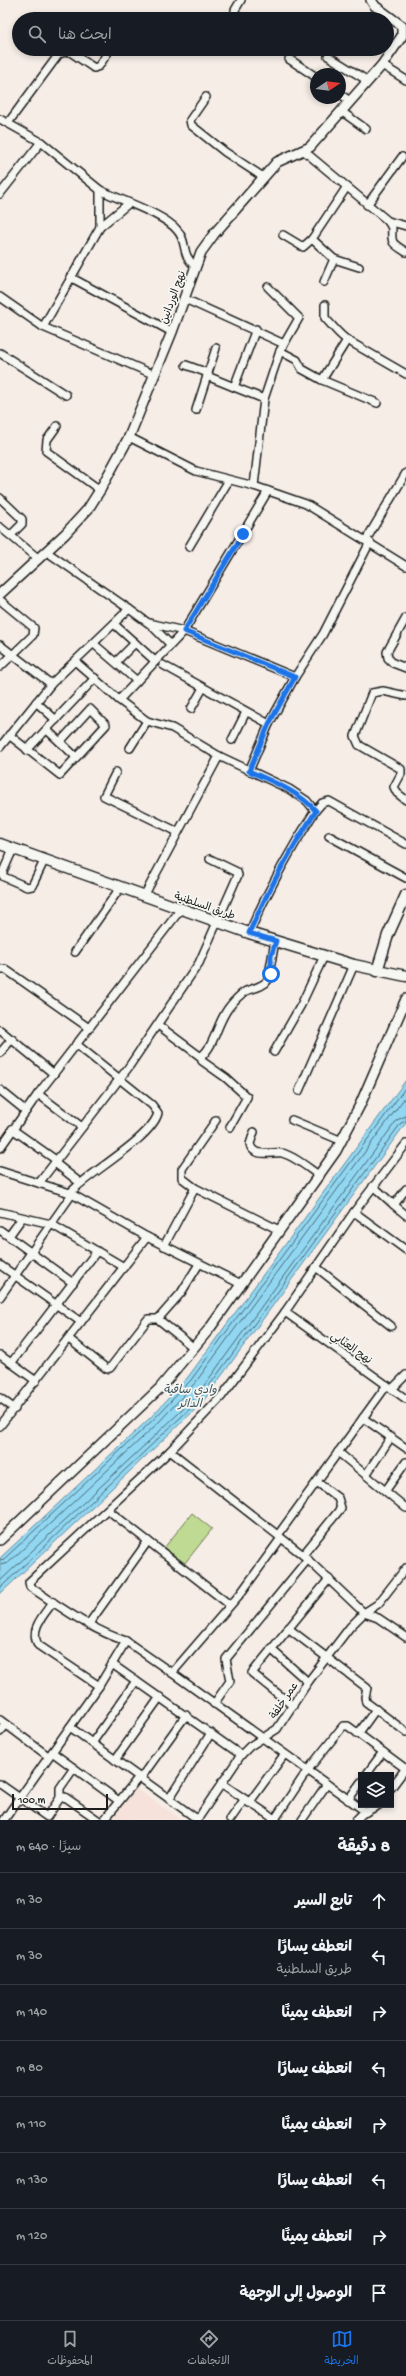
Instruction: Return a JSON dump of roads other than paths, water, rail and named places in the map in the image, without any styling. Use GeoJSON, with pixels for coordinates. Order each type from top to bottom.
{"type":"FeatureCollection","features":[{"type":"Feature","properties":{"kind":"main road","name":"طريق السلطنية"},"geometry":{"type":"LineString","coordinates":[[0,844],[249,933],[354,966],[406,976]]}},
{"type":"Feature","properties":{"kind":"main road"},"geometry":{"type":"LineString","coordinates":[[377,971],[388,935],[406,895]]}},
{"type":"Feature","properties":{"kind":"street"},"geometry":{"type":"LineString","coordinates":[[235,10],[241,0]]}},
{"type":"Feature","properties":{"kind":"street"},"geometry":{"type":"LineString","coordinates":[[371,0],[382,12]]}},
{"type":"Feature","properties":{"kind":"street"},"geometry":{"type":"LineString","coordinates":[[394,22],[403,30]]}},
{"type":"Feature","properties":{"kind":"street","name":"نهج الوردانين"},"geometry":{"type":"LineString","coordinates":[[394,45],[403,30]]}},
{"type":"Feature","properties":{"kind":"street"},"geometry":{"type":"LineString","coordinates":[[8,123],[59,56]]}},
{"type":"Feature","properties":{"kind":"street"},"geometry":{"type":"LineString","coordinates":[[76,56],[94,68],[99,66],[105,56]]}},
{"type":"Feature","properties":{"kind":"street"},"geometry":{"type":"LineString","coordinates":[[328,56],[368,81]]}},
{"type":"Feature","properties":{"kind":"street","name":"نهج الوردانين"},"geometry":{"type":"LineString","coordinates":[[0,594],[47,552],[88,509],[100,490],[129,437],[172,332],[201,252],[214,234],[263,177],[283,158],[304,151],[310,147],[382,65],[387,56]]}},
{"type":"Feature","properties":{"kind":"street"},"geometry":{"type":"LineString","coordinates":[[289,59],[310,73]]}},
{"type":"Feature","properties":{"kind":"street"},"geometry":{"type":"LineString","coordinates":[[382,65],[406,80]]}},
{"type":"Feature","properties":{"kind":"street"},"geometry":{"type":"LineString","coordinates":[[206,97],[190,120],[191,125],[225,152],[263,177]]}},
{"type":"Feature","properties":{"kind":"street"},"geometry":{"type":"LineString","coordinates":[[346,98],[350,101]]}},
{"type":"Feature","properties":{"kind":"street"},"geometry":{"type":"LineString","coordinates":[[341,111],[366,129]]}},
{"type":"Feature","properties":{"kind":"street"},"geometry":{"type":"LineString","coordinates":[[0,119],[40,142],[100,190],[173,225],[182,237],[186,257],[196,267]]}},
{"type":"Feature","properties":{"kind":"street"},"geometry":{"type":"LineString","coordinates":[[0,194],[40,142]]}},
{"type":"Feature","properties":{"kind":"street"},"geometry":{"type":"LineString","coordinates":[[304,151],[346,188],[388,221],[406,226]]}},
{"type":"Feature","properties":{"kind":"street"},"geometry":{"type":"LineString","coordinates":[[367,205],[402,157]]}},
{"type":"Feature","properties":{"kind":"street"},"geometry":{"type":"LineString","coordinates":[[283,235],[303,247],[312,239],[346,188]]}},
{"type":"Feature","properties":{"kind":"street"},"geometry":{"type":"LineString","coordinates":[[100,190],[100,227]]}},
{"type":"Feature","properties":{"kind":"street"},"geometry":{"type":"LineString","coordinates":[[43,327],[70,277],[100,227],[128,204]]}},
{"type":"Feature","properties":{"kind":"street"},"geometry":{"type":"LineString","coordinates":[[388,221],[392,228],[390,238],[392,242],[406,252]]}},
{"type":"Feature","properties":{"kind":"street"},"geometry":{"type":"LineString","coordinates":[[312,239],[334,258],[359,267]]}},
{"type":"Feature","properties":{"kind":"street"},"geometry":{"type":"LineString","coordinates":[[324,282],[334,258]]}},
{"type":"Feature","properties":{"kind":"street"},"geometry":{"type":"LineString","coordinates":[[70,277],[172,332]]}},
{"type":"Feature","properties":{"kind":"street"},"geometry":{"type":"LineString","coordinates":[[254,486],[264,399],[280,352],[299,318],[268,287]]}},
{"type":"Feature","properties":{"kind":"street"},"geometry":{"type":"LineString","coordinates":[[0,297],[43,327],[155,375]]}},
{"type":"Feature","properties":{"kind":"street"},"geometry":{"type":"LineString","coordinates":[[184,299],[256,329],[284,344]]}},
{"type":"Feature","properties":{"kind":"street"},"geometry":{"type":"LineString","coordinates":[[325,305],[325,318],[335,328],[338,335],[405,371]]}},
{"type":"Feature","properties":{"kind":"street"},"geometry":{"type":"LineString","coordinates":[[234,387],[256,329]]}},
{"type":"Feature","properties":{"kind":"street"},"geometry":{"type":"LineString","coordinates":[[322,380],[347,340]]}},
{"type":"Feature","properties":{"kind":"street"},"geometry":{"type":"LineString","coordinates":[[196,410],[216,348]]}},
{"type":"Feature","properties":{"kind":"street"},"geometry":{"type":"LineString","coordinates":[[280,352],[297,360],[302,369],[322,380],[377,403]]}},
{"type":"Feature","properties":{"kind":"street"},"geometry":{"type":"LineString","coordinates":[[0,353],[66,395]]}},
{"type":"Feature","properties":{"kind":"street"},"geometry":{"type":"LineString","coordinates":[[186,365],[264,399]]}},
{"type":"Feature","properties":{"kind":"street"},"geometry":{"type":"LineString","coordinates":[[57,426],[47,440],[46,451],[100,490]]}},
{"type":"Feature","properties":{"kind":"street"},"geometry":{"type":"LineString","coordinates":[[129,437],[186,466],[229,480],[254,486],[306,504],[368,541],[406,566]]}},
{"type":"Feature","properties":{"kind":"street"},"geometry":{"type":"LineString","coordinates":[[249,771],[269,724],[295,677],[323,634],[368,541],[406,473]]}},
{"type":"Feature","properties":{"kind":"street"},"geometry":{"type":"LineString","coordinates":[[189,547],[229,480]]}},
{"type":"Feature","properties":{"kind":"street"},"geometry":{"type":"LineString","coordinates":[[119,700],[170,644],[184,631],[268,491]]}},
{"type":"Feature","properties":{"kind":"street"},"geometry":{"type":"LineString","coordinates":[[0,498],[22,519],[22,524],[11,535]]}},
{"type":"Feature","properties":{"kind":"street"},"geometry":{"type":"LineString","coordinates":[[0,527],[39,559]]}},
{"type":"Feature","properties":{"kind":"street"},"geometry":{"type":"LineString","coordinates":[[47,552],[148,623],[170,644]]}},
{"type":"Feature","properties":{"kind":"street"},"geometry":{"type":"LineString","coordinates":[[0,600],[34,628],[33,635],[0,667]]}},
{"type":"Feature","properties":{"kind":"street"},"geometry":{"type":"LineString","coordinates":[[0,747],[51,684],[76,662],[129,609]]}},
{"type":"Feature","properties":{"kind":"street"},"geometry":{"type":"LineString","coordinates":[[405,622],[388,652],[388,658],[393,663],[406,668]]}},
{"type":"Feature","properties":{"kind":"street"},"geometry":{"type":"LineString","coordinates":[[148,623],[184,631],[295,677]]}},
{"type":"Feature","properties":{"kind":"street"},"geometry":{"type":"LineString","coordinates":[[114,624],[155,661]]}},
{"type":"Feature","properties":{"kind":"street"},"geometry":{"type":"LineString","coordinates":[[116,662],[134,643]]}},
{"type":"Feature","properties":{"kind":"street"},"geometry":{"type":"LineString","coordinates":[[94,644],[137,681]]}},
{"type":"Feature","properties":{"kind":"street"},"geometry":{"type":"LineString","coordinates":[[0,645],[51,684]]}},
{"type":"Feature","properties":{"kind":"street"},"geometry":{"type":"LineString","coordinates":[[76,662],[119,700],[147,721],[172,728],[219,756],[289,789],[307,801],[316,811]]}},
{"type":"Feature","properties":{"kind":"street"},"geometry":{"type":"LineString","coordinates":[[163,665],[269,724]]}},
{"type":"Feature","properties":{"kind":"street"},"geometry":{"type":"LineString","coordinates":[[27,750],[95,678]]}},
{"type":"Feature","properties":{"kind":"street"},"geometry":{"type":"LineString","coordinates":[[190,709],[203,688]]}},
{"type":"Feature","properties":{"kind":"street"},"geometry":{"type":"LineString","coordinates":[[406,696],[384,691],[372,693],[366,704],[355,740],[359,745],[401,769],[401,774],[394,787],[397,793],[406,800]]}},
{"type":"Feature","properties":{"kind":"street"},"geometry":{"type":"LineString","coordinates":[[36,702],[56,720]]}},
{"type":"Feature","properties":{"kind":"street"},"geometry":{"type":"LineString","coordinates":[[9,735],[60,775],[106,725],[90,709],[60,742]]}},
{"type":"Feature","properties":{"kind":"street"},"geometry":{"type":"LineString","coordinates":[[232,740],[246,712]]}},
{"type":"Feature","properties":{"kind":"street"},"geometry":{"type":"LineString","coordinates":[[130,748],[147,721]]}},
{"type":"Feature","properties":{"kind":"street"},"geometry":{"type":"LineString","coordinates":[[47,730],[76,757]]}},
{"type":"Feature","properties":{"kind":"street"},"geometry":{"type":"LineString","coordinates":[[144,896],[219,756]]}},
{"type":"Feature","properties":{"kind":"street"},"geometry":{"type":"LineString","coordinates":[[116,772],[104,796],[178,832]]}},
{"type":"Feature","properties":{"kind":"street"},"geometry":{"type":"LineString","coordinates":[[249,933],[267,892],[289,852],[322,803],[329,801],[406,844]]}},
{"type":"Feature","properties":{"kind":"street"},"geometry":{"type":"LineString","coordinates":[[328,836],[406,878]]}},
{"type":"Feature","properties":{"kind":"street"},"geometry":{"type":"LineString","coordinates":[[13,849],[2,874],[4,877],[27,887],[32,886],[44,861]]}},
{"type":"Feature","properties":{"kind":"street"},"geometry":{"type":"LineString","coordinates":[[39,1183],[120,1079],[199,963],[238,875],[237,872],[210,859]]}},
{"type":"Feature","properties":{"kind":"street"},"geometry":{"type":"LineString","coordinates":[[76,952],[120,888]]}},
{"type":"Feature","properties":{"kind":"street"},"geometry":{"type":"LineString","coordinates":[[0,1148],[38,1094],[181,909]]}},
{"type":"Feature","properties":{"kind":"street"},"geometry":{"type":"LineString","coordinates":[[201,1057],[209,1047],[222,1018],[230,1005],[245,992],[265,984],[268,980],[276,941]]}},
{"type":"Feature","properties":{"kind":"street"},"geometry":{"type":"LineString","coordinates":[[274,1052],[300,1005],[324,956]]}},
{"type":"Feature","properties":{"kind":"street"},"geometry":{"type":"LineString","coordinates":[[299,1091],[354,966]]}},
{"type":"Feature","properties":{"kind":"street"},"geometry":{"type":"LineString","coordinates":[[0,969],[5,969],[88,1028]]}},
{"type":"Feature","properties":{"kind":"street"},"geometry":{"type":"LineString","coordinates":[[0,1540],[160,1388],[194,1348],[320,1176],[342,1142],[392,1036],[406,999]]}},
{"type":"Feature","properties":{"kind":"street"},"geometry":{"type":"LineString","coordinates":[[158,1025],[201,1057],[202,1061],[226,1078],[247,1097],[230,1127]]}},
{"type":"Feature","properties":{"kind":"street"},"geometry":{"type":"LineString","coordinates":[[0,1030],[54,1074]]}},
{"type":"Feature","properties":{"kind":"street"},"geometry":{"type":"LineString","coordinates":[[0,1053],[12,1039]]}},
{"type":"Feature","properties":{"kind":"street"},"geometry":{"type":"LineString","coordinates":[[0,1297],[79,1182],[106,1166],[132,1144],[157,1117],[156,1109],[76,1044]]}},
{"type":"Feature","properties":{"kind":"street"},"geometry":{"type":"LineString","coordinates":[[0,1090],[26,1111]]}},
{"type":"Feature","properties":{"kind":"street"},"geometry":{"type":"LineString","coordinates":[[38,1094],[82,1127]]}},
{"type":"Feature","properties":{"kind":"street"},"geometry":{"type":"LineString","coordinates":[[216,1120],[181,1172],[182,1178],[195,1188],[279,1230]]}},
{"type":"Feature","properties":{"kind":"street"},"geometry":{"type":"LineString","coordinates":[[292,1120],[342,1142]]}},
{"type":"Feature","properties":{"kind":"street"},"geometry":{"type":"LineString","coordinates":[[12,1129],[56,1162],[79,1182]]}},
{"type":"Feature","properties":{"kind":"street"},"geometry":{"type":"LineString","coordinates":[[254,1132],[250,1144],[253,1150],[269,1155],[278,1153],[285,1154],[320,1176]]}},
{"type":"Feature","properties":{"kind":"street"},"geometry":{"type":"LineString","coordinates":[[366,1812],[306,1771],[126,1641],[88,1625],[30,1587],[29,1582],[170,1451],[222,1396],[285,1312],[354,1212],[406,1144]]}},
{"type":"Feature","properties":{"kind":"street"},"geometry":{"type":"LineString","coordinates":[[0,1171],[71,1194],[146,1237],[241,1284]]}},
{"type":"Feature","properties":{"kind":"street"},"geometry":{"type":"LineString","coordinates":[[373,1186],[406,1214]]}},
{"type":"Feature","properties":{"kind":"street"},"geometry":{"type":"LineString","coordinates":[[164,1246],[195,1188]]}},
{"type":"Feature","properties":{"kind":"street"},"geometry":{"type":"LineString","coordinates":[[394,1205],[406,1189]]}},
{"type":"Feature","properties":{"kind":"street"},"geometry":{"type":"LineString","coordinates":[[0,1212],[51,1224],[124,1266]]}},
{"type":"Feature","properties":{"kind":"street"},"geometry":{"type":"LineString","coordinates":[[354,1212],[406,1250]]}},
{"type":"Feature","properties":{"kind":"street"},"geometry":{"type":"LineString","coordinates":[[8,1236],[22,1218]]}},
{"type":"Feature","properties":{"kind":"street"},"geometry":{"type":"LineString","coordinates":[[0,1230],[73,1283]]}},
{"type":"Feature","properties":{"kind":"street"},"geometry":{"type":"LineString","coordinates":[[0,1426],[15,1409],[146,1237]]}},
{"type":"Feature","properties":{"kind":"street"},"geometry":{"type":"LineString","coordinates":[[12,1362],[97,1251]]}},
{"type":"Feature","properties":{"kind":"street"},"geometry":{"type":"LineString","coordinates":[[158,1319],[181,1293],[199,1264]]}},
{"type":"Feature","properties":{"kind":"street"},"geometry":{"type":"LineString","coordinates":[[0,1265],[81,1322]]}},
{"type":"Feature","properties":{"kind":"street"},"geometry":{"type":"LineString","coordinates":[[316,1267],[391,1326]]}},
{"type":"Feature","properties":{"kind":"street","name":"نهج العنّابي"},"geometry":{"type":"LineString","coordinates":[[285,1312],[406,1399]]}},
{"type":"Feature","properties":{"kind":"street"},"geometry":{"type":"LineString","coordinates":[[69,1339],[107,1369],[110,1368],[148,1319],[158,1319],[194,1348]]}},
{"type":"Feature","properties":{"kind":"street"},"geometry":{"type":"LineString","coordinates":[[0,1355],[12,1362],[36,1381]]}},
{"type":"Feature","properties":{"kind":"street"},"geometry":{"type":"LineString","coordinates":[[172,1673],[230,1605],[280,1537],[363,1418],[389,1387],[406,1375]]}},
{"type":"Feature","properties":{"kind":"street"},"geometry":{"type":"LineString","coordinates":[[0,1398],[15,1409]]}},
{"type":"Feature","properties":{"kind":"street"},"geometry":{"type":"LineString","coordinates":[[363,1418],[406,1448]]}},
{"type":"Feature","properties":{"kind":"street"},"geometry":{"type":"LineString","coordinates":[[366,1475],[391,1437]]}},
{"type":"Feature","properties":{"kind":"street"},"geometry":{"type":"LineString","coordinates":[[170,1451],[306,1557],[364,1613],[378,1618],[406,1637]]}},
{"type":"Feature","properties":{"kind":"street"},"geometry":{"type":"LineString","coordinates":[[338,1452],[406,1508]]}},
{"type":"Feature","properties":{"kind":"street"},"geometry":{"type":"LineString","coordinates":[[386,1490],[405,1467]]}},
{"type":"Feature","properties":{"kind":"street"},"geometry":{"type":"LineString","coordinates":[[214,1704],[230,1681],[226,1659],[306,1557],[341,1508],[338,1498],[317,1482]]}},
{"type":"Feature","properties":{"kind":"street"},"geometry":{"type":"LineString","coordinates":[[108,1510],[230,1605]]}},
{"type":"Feature","properties":{"kind":"street"},"geometry":{"type":"LineString","coordinates":[[88,1625],[148,1541]]}},
{"type":"Feature","properties":{"kind":"street","name":"عمر خلفة"},"geometry":{"type":"LineString","coordinates":[[200,1818],[221,1783],[241,1755],[262,1738],[277,1730],[308,1682],[354,1623],[364,1613],[378,1604],[406,1568]]}},
{"type":"Feature","properties":{"kind":"street"},"geometry":{"type":"LineString","coordinates":[[293,1706],[252,1673],[329,1579]]}},
{"type":"Feature","properties":{"kind":"street"},"geometry":{"type":"LineString","coordinates":[[53,1602],[34,1630],[35,1639],[38,1645],[99,1686]]}},
{"type":"Feature","properties":{"kind":"street"},"geometry":{"type":"LineString","coordinates":[[288,1628],[368,1688],[365,1699],[406,1732]]}},
{"type":"Feature","properties":{"kind":"street"},"geometry":{"type":"LineString","coordinates":[[4,1820],[99,1686],[126,1641]]}},
{"type":"Feature","properties":{"kind":"street"},"geometry":{"type":"LineString","coordinates":[[271,1649],[308,1682]]}},
{"type":"Feature","properties":{"kind":"street"},"geometry":{"type":"LineString","coordinates":[[112,1664],[241,1755]]}},
{"type":"Feature","properties":{"kind":"street"},"geometry":{"type":"LineString","coordinates":[[92,1743],[136,1681]]}},
{"type":"Feature","properties":{"kind":"street"},"geometry":{"type":"LineString","coordinates":[[115,1760],[160,1697]]}},
{"type":"Feature","properties":{"kind":"street"},"geometry":{"type":"LineString","coordinates":[[358,1734],[376,1709]]}},
{"type":"Feature","properties":{"kind":"street"},"geometry":{"type":"LineString","coordinates":[[104,1820],[119,1800],[139,1778],[186,1715]]}},
{"type":"Feature","properties":{"kind":"street"},"geometry":{"type":"LineString","coordinates":[[0,1720],[50,1754],[74,1768],[119,1800]]}},
{"type":"Feature","properties":{"kind":"street"},"geometry":{"type":"LineString","coordinates":[[0,1732],[6,1725]]}},
{"type":"Feature","properties":{"kind":"street"},"geometry":{"type":"LineString","coordinates":[[221,1783],[275,1819],[306,1771],[343,1726],[348,1726],[406,1769],[394,1784]]}},
{"type":"Feature","properties":{"kind":"street"},"geometry":{"type":"LineString","coordinates":[[70,1727],[139,1778],[200,1818]]}},
{"type":"Feature","properties":{"kind":"street"},"geometry":{"type":"LineString","coordinates":[[169,1799],[211,1733]]}},
{"type":"Feature","properties":{"kind":"street"},"geometry":{"type":"LineString","coordinates":[[368,1772],[383,1752]]}},
{"type":"Feature","properties":{"kind":"street"},"geometry":{"type":"LineString","coordinates":[[230,1820],[284,1755]]}},
{"type":"Feature","properties":{"kind":"street"},"geometry":{"type":"LineString","coordinates":[[0,1784],[49,1818],[60,1798],[60,1788],[74,1768]]}},
{"type":"Feature","properties":{"kind":"street"},"geometry":{"type":"LineString","coordinates":[[302,1820],[327,1784]]}},
{"type":"Feature","properties":{"kind":"street"},"geometry":{"type":"LineString","coordinates":[[348,1800],[358,1786]]}},
{"type":"Feature","properties":{"kind":"street"},"geometry":{"type":"LineString","coordinates":[[60,1798],[65,1797],[98,1820]]}},
{"type":"Feature","properties":{"kind":"street"},"geometry":{"type":"LineString","coordinates":[[356,1820],[373,1808]]}},
{"type":"Feature","properties":{"kind":"water","name":"وادي ساقية الدائر"},"geometry":{"type":"Polygon","coordinates":[[[406,1080],[406,1123],[201,1404],[0,1594],[0,1558],[151,1417],[188,1377],[406,1080]]]}}]}
